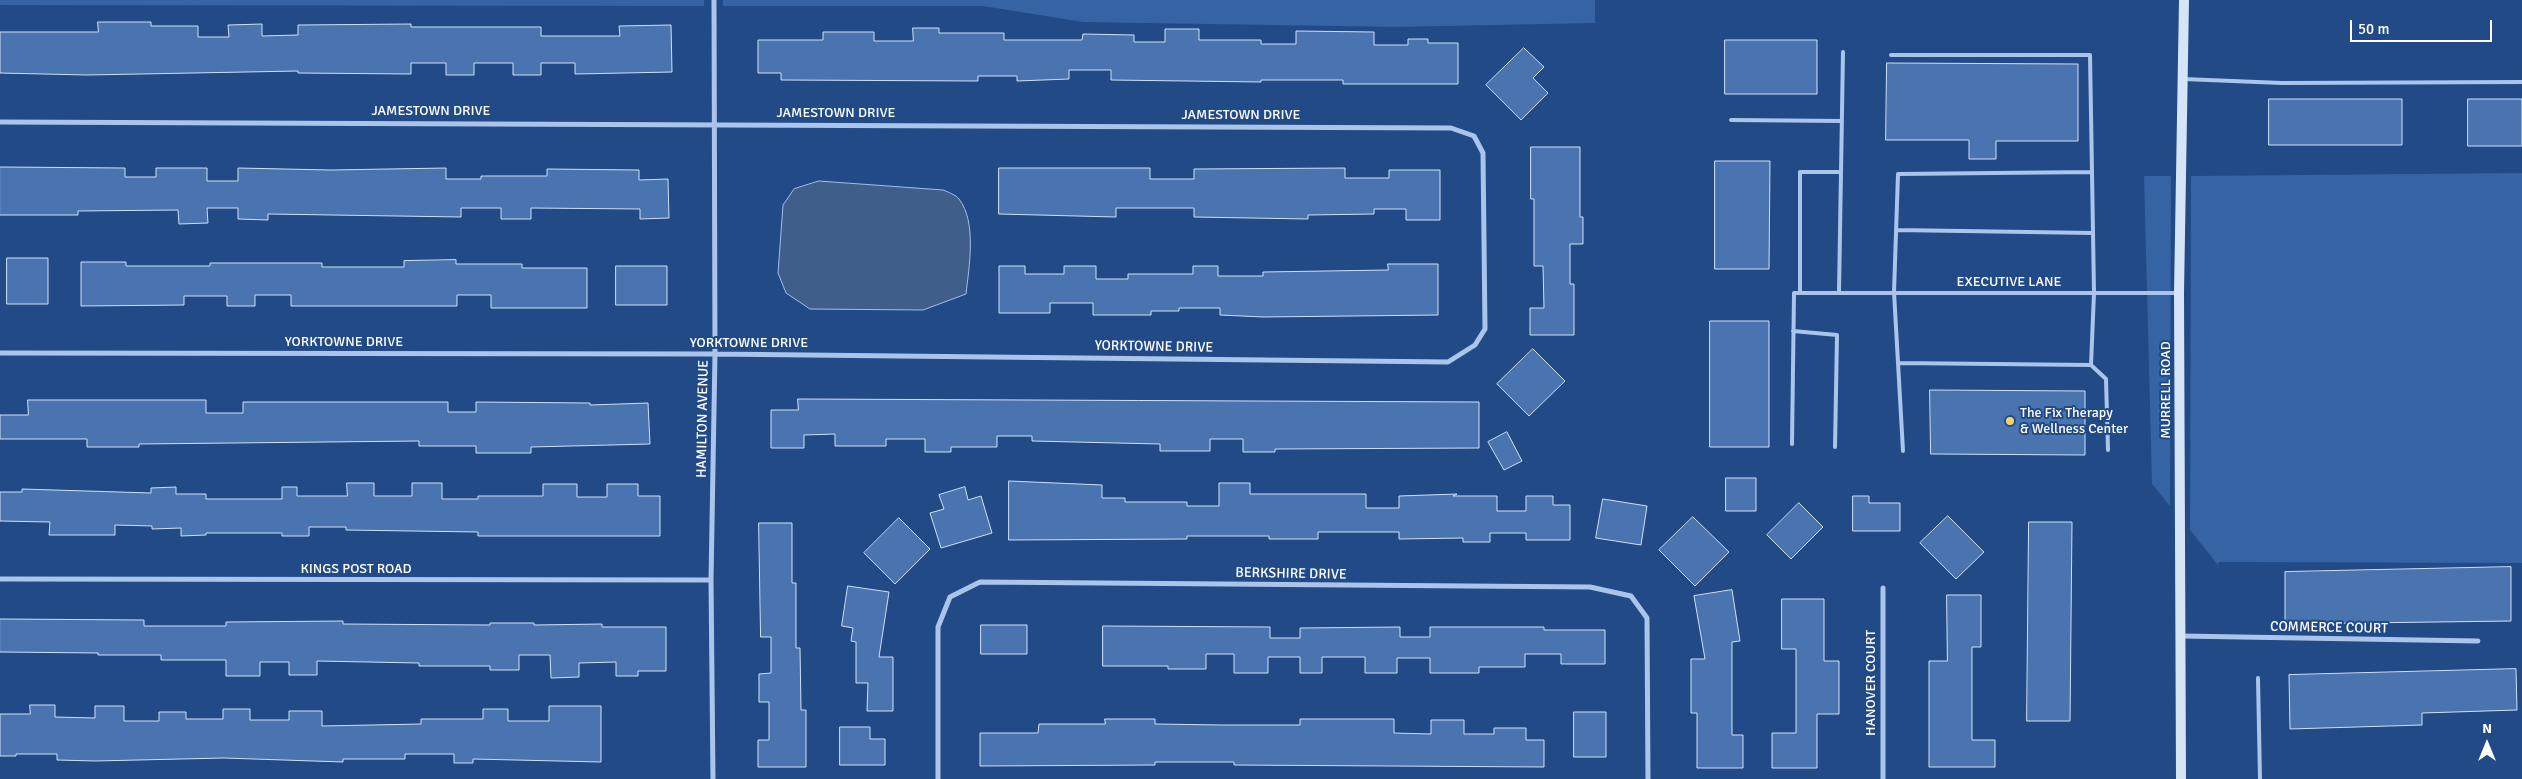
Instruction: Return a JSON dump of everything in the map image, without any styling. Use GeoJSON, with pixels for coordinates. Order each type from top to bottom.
{"type":"FeatureCollection","features":[{"type":"Feature","properties":{"kind":"street","name":"HAMILTON AVENUE"},"geometry":{"type":"LineString","coordinates":[[713,779],[711,580],[716,354],[714,0]]}},
{"type":"Feature","properties":{"kind":"street","name":"MURRELL ROAD"},"geometry":{"type":"LineString","coordinates":[[2181,779],[2179,293],[2184,0]]}},
{"type":"Feature","properties":{"kind":"street","name":"JAMESTOWN DRIVE"},"geometry":{"type":"LineString","coordinates":[[0,122],[714,123],[1451,128],[1474,136],[1483,153],[1485,330]]}},
{"type":"Feature","properties":{"kind":"street","name":"YORKTOWNE DRIVE"},"geometry":{"type":"LineString","coordinates":[[0,353],[716,354],[1448,362],[1476,345],[1485,330]]}},
{"type":"Feature","properties":{"kind":"street","name":"KINGS POST ROAD"},"geometry":{"type":"LineString","coordinates":[[0,579],[711,580]]}},
{"type":"Feature","properties":{"kind":"street","name":"BERKSHIRE DRIVE"},"geometry":{"type":"LineString","coordinates":[[938,779],[938,627],[950,598],[980,582],[1590,587],[1631,596],[1647,618],[1648,779]]}},
{"type":"Feature","properties":{"kind":"street","name":"HANOVER COURT"},"geometry":{"type":"LineString","coordinates":[[1883,588],[1883,779]]}},
{"type":"Feature","properties":{"kind":"street","name":"COMMERCE COURT"},"geometry":{"type":"LineString","coordinates":[[2180,636],[2478,642]]}},
{"type":"Feature","properties":{"kind":"lane"},"geometry":{"type":"LineString","coordinates":[[1839,292],[1842,52]]}},
{"type":"Feature","properties":{"kind":"lane"},"geometry":{"type":"LineString","coordinates":[[1891,55],[2090,55],[2094,293],[2091,365]]}},
{"type":"Feature","properties":{"kind":"lane"},"geometry":{"type":"LineString","coordinates":[[2183,80],[2282,83],[2522,82]]}},
{"type":"Feature","properties":{"kind":"lane"},"geometry":{"type":"LineString","coordinates":[[1731,120],[1842,121]]}},
{"type":"Feature","properties":{"kind":"lane"},"geometry":{"type":"LineString","coordinates":[[1792,444],[1794,293],[1800,293],[1800,172],[1841,172]]}},
{"type":"Feature","properties":{"kind":"lane"},"geometry":{"type":"LineString","coordinates":[[1904,451],[1894,292],[1898,174],[2092,172]]}},
{"type":"Feature","properties":{"kind":"lane"},"geometry":{"type":"LineString","coordinates":[[1896,230],[2093,233]]}},
{"type":"Feature","properties":{"kind":"lane","name":"EXECUTIVE LANE"},"geometry":{"type":"LineString","coordinates":[[1800,293],[2179,293]]}},
{"type":"Feature","properties":{"kind":"lane"},"geometry":{"type":"LineString","coordinates":[[1793,331],[1837,335],[1835,447]]}},
{"type":"Feature","properties":{"kind":"lane"},"geometry":{"type":"LineString","coordinates":[[1898,364],[2091,365],[2106,379],[2108,450]]}},
{"type":"Feature","properties":{"kind":"lane"},"geometry":{"type":"LineString","coordinates":[[2258,678],[2260,779]]}},
{"type":"Feature","properties":{"kind":"shaded area"},"geometry":{"type":"Polygon","coordinates":[[[0,0],[704,0],[704,6],[0,5],[0,0]]]}},
{"type":"Feature","properties":{"kind":"shaded area"},"geometry":{"type":"Polygon","coordinates":[[[723,0],[1595,0],[1595,23],[1396,27],[1083,22],[983,6],[723,6],[723,0]]]}},
{"type":"Feature","properties":{"kind":"shaded area"},"geometry":{"type":"Polygon","coordinates":[[[2522,173],[2522,563],[2219,562],[2218,565],[2190,530],[2191,176],[2522,173]]]}},
{"type":"Feature","properties":{"kind":"shaded area"},"geometry":{"type":"Polygon","coordinates":[[[2144,176],[2171,176],[2170,506],[2152,484],[2144,176]]]}},
{"type":"Feature","properties":{"kind":"shaded area"},"geometry":{"type":"Polygon","coordinates":[[[819,181],[943,190],[956,196],[965,209],[970,232],[970,258],[966,294],[923,310],[810,309],[786,293],[778,273],[783,205],[794,189],[819,181]]]}},
{"type":"Feature","properties":{"kind":"building"},"geometry":{"type":"Polygon","coordinates":[[[98,22],[151,22],[151,26],[198,26],[198,37],[229,37],[228,25],[262,24],[262,36],[298,35],[298,25],[411,24],[411,27],[541,27],[541,36],[620,36],[619,26],[671,25],[672,72],[575,74],[575,63],[541,63],[541,75],[513,75],[513,63],[474,63],[474,75],[446,75],[446,63],[411,63],[411,74],[298,73],[298,71],[87,75],[0,73],[0,32],[98,32],[98,22]]]}},
{"type":"Feature","properties":{"kind":"building"},"geometry":{"type":"Polygon","coordinates":[[[913,28],[939,28],[939,33],[1004,33],[1004,40],[1082,40],[1083,34],[1134,35],[1134,42],[1165,42],[1165,29],[1199,29],[1199,40],[1261,40],[1261,44],[1296,44],[1296,31],[1374,32],[1374,45],[1408,45],[1408,39],[1428,39],[1428,43],[1458,43],[1458,84],[1343,84],[1343,80],[1261,80],[1261,82],[1111,80],[1111,70],[1069,70],[1069,79],[1017,81],[1017,76],[978,76],[978,81],[781,80],[781,73],[758,73],[758,40],[823,40],[823,32],[874,32],[874,41],[913,41],[913,28]]]}},
{"type":"Feature","properties":{"kind":"building"},"geometry":{"type":"Polygon","coordinates":[[[1725,40],[1817,40],[1817,94],[1725,94],[1725,40]]]}},
{"type":"Feature","properties":{"kind":"building"},"geometry":{"type":"Polygon","coordinates":[[[1524,48],[1544,67],[1533,78],[1548,93],[1521,120],[1486,85],[1524,48]]]}},
{"type":"Feature","properties":{"kind":"building"},"geometry":{"type":"Polygon","coordinates":[[[1887,63],[2078,64],[2078,141],[1996,141],[1996,159],[1969,159],[1969,140],[1886,140],[1887,63]]]}},
{"type":"Feature","properties":{"kind":"building"},"geometry":{"type":"Polygon","coordinates":[[[2269,99],[2402,99],[2402,145],[2269,145],[2269,99]]]}},
{"type":"Feature","properties":{"kind":"building"},"geometry":{"type":"Polygon","coordinates":[[[2468,99],[2522,99],[2522,146],[2468,146],[2468,99]]]}},
{"type":"Feature","properties":{"kind":"building"},"geometry":{"type":"Polygon","coordinates":[[[1531,147],[1580,147],[1580,217],[1583,217],[1583,244],[1570,244],[1570,284],[1574,284],[1574,335],[1530,335],[1530,308],[1544,308],[1543,266],[1534,266],[1534,199],[1531,199],[1531,147]]]}},
{"type":"Feature","properties":{"kind":"building"},"geometry":{"type":"Polygon","coordinates":[[[1715,161],[1770,161],[1769,269],[1715,269],[1715,161]]]}},
{"type":"Feature","properties":{"kind":"building"},"geometry":{"type":"Polygon","coordinates":[[[0,167],[125,168],[125,177],[156,177],[156,168],[207,168],[207,181],[238,181],[238,168],[331,170],[446,168],[446,179],[481,179],[481,176],[547,176],[547,169],[639,170],[639,180],[668,179],[669,218],[640,219],[640,209],[531,208],[531,219],[501,219],[501,208],[461,208],[461,217],[268,214],[268,220],[238,219],[238,208],[207,208],[208,223],[179,224],[178,210],[78,211],[78,215],[0,215],[0,167]]]}},
{"type":"Feature","properties":{"kind":"building"},"geometry":{"type":"Polygon","coordinates":[[[999,168],[1150,168],[1150,179],[1194,179],[1194,169],[1345,168],[1345,178],[1389,178],[1389,170],[1440,170],[1440,220],[1406,220],[1406,209],[1374,209],[1374,214],[1308,215],[1308,219],[1194,217],[1194,208],[1116,208],[1116,217],[999,214],[999,168]]]}},
{"type":"Feature","properties":{"kind":"building"},"geometry":{"type":"Polygon","coordinates":[[[7,258],[48,258],[48,304],[7,304],[7,258]]]}},
{"type":"Feature","properties":{"kind":"building"},"geometry":{"type":"Polygon","coordinates":[[[456,260],[456,264],[522,264],[522,268],[587,268],[587,308],[491,308],[491,295],[457,295],[457,306],[291,306],[291,295],[255,295],[255,306],[227,306],[227,296],[184,296],[184,305],[81,306],[81,262],[126,262],[126,266],[210,266],[210,263],[322,263],[322,267],[404,267],[404,261],[456,260]]]}},
{"type":"Feature","properties":{"kind":"building"},"geometry":{"type":"Polygon","coordinates":[[[1388,264],[1438,264],[1438,315],[1263,317],[1220,315],[1220,308],[1179,308],[1179,311],[1151,311],[1151,315],[1093,315],[1093,303],[1050,303],[1050,313],[999,313],[999,266],[1025,266],[1025,274],[1064,274],[1064,266],[1096,266],[1096,279],[1128,279],[1128,274],[1193,274],[1193,266],[1218,266],[1218,276],[1263,276],[1263,272],[1388,270],[1388,264]]]}},
{"type":"Feature","properties":{"kind":"building"},"geometry":{"type":"Polygon","coordinates":[[[616,266],[667,266],[667,305],[616,305],[616,266]]]}},
{"type":"Feature","properties":{"kind":"building"},"geometry":{"type":"Polygon","coordinates":[[[1710,321],[1769,321],[1769,447],[1710,447],[1710,321]]]}},
{"type":"Feature","properties":{"kind":"building"},"geometry":{"type":"Polygon","coordinates":[[[1533,349],[1565,381],[1529,416],[1497,384],[1533,349]]]}},
{"type":"Feature","properties":{"kind":"building"},"geometry":{"type":"Polygon","coordinates":[[[1930,390],[2085,391],[2085,455],[1931,454],[1930,390]]]}},
{"type":"Feature","properties":{"kind":"building"},"geometry":{"type":"Polygon","coordinates":[[[798,399],[1479,402],[1479,448],[1275,449],[1275,452],[1243,452],[1243,439],[1210,439],[1210,451],[1160,451],[1160,444],[1032,441],[1032,436],[997,436],[997,447],[951,447],[951,452],[925,452],[925,439],[886,439],[886,446],[835,446],[835,434],[804,435],[804,448],[771,448],[771,410],[798,410],[798,399]]]}},
{"type":"Feature","properties":{"kind":"building"},"geometry":{"type":"Polygon","coordinates":[[[28,400],[206,400],[206,413],[243,413],[243,402],[448,402],[448,412],[476,412],[476,402],[590,403],[590,405],[648,403],[650,444],[531,447],[531,453],[476,453],[476,446],[419,446],[419,441],[139,444],[139,447],[87,447],[87,439],[0,439],[0,415],[28,415],[28,400]]]}},
{"type":"Feature","properties":{"kind":"building"},"geometry":{"type":"Polygon","coordinates":[[[1507,432],[1522,461],[1504,470],[1488,442],[1507,432]]]}},
{"type":"Feature","properties":{"kind":"building"},"geometry":{"type":"Polygon","coordinates":[[[1726,478],[1756,478],[1756,511],[1726,511],[1726,478]]]}},
{"type":"Feature","properties":{"kind":"building"},"geometry":{"type":"Polygon","coordinates":[[[1009,481],[1102,485],[1102,498],[1125,498],[1125,502],[1187,502],[1187,506],[1219,506],[1219,483],[1250,483],[1250,494],[1366,494],[1366,508],[1399,508],[1399,496],[1457,494],[1453,496],[1497,496],[1497,511],[1526,511],[1526,496],[1553,496],[1553,505],[1570,505],[1570,540],[1526,540],[1526,533],[1490,533],[1490,542],[1463,542],[1463,538],[1399,539],[1399,532],[1318,532],[1318,539],[1269,539],[1269,536],[1187,536],[1187,539],[1009,540],[1009,481]]]}},
{"type":"Feature","properties":{"kind":"building"},"geometry":{"type":"Polygon","coordinates":[[[347,483],[374,483],[374,496],[412,496],[412,483],[442,483],[442,499],[478,499],[478,496],[543,496],[543,484],[577,484],[577,497],[607,497],[607,484],[638,484],[638,496],[660,496],[660,536],[478,536],[478,532],[346,530],[346,527],[309,527],[309,536],[282,536],[282,533],[206,533],[206,535],[181,536],[181,528],[152,529],[152,526],[115,525],[115,535],[49,535],[50,522],[0,521],[0,492],[22,492],[22,489],[151,493],[151,488],[176,487],[176,494],[206,494],[206,499],[282,499],[282,487],[297,487],[297,496],[347,496],[347,483]]]}},
{"type":"Feature","properties":{"kind":"building"},"geometry":{"type":"Polygon","coordinates":[[[965,487],[968,500],[981,496],[992,533],[941,548],[930,513],[944,509],[939,495],[965,487]]]}},
{"type":"Feature","properties":{"kind":"building"},"geometry":{"type":"Polygon","coordinates":[[[1853,496],[1869,496],[1869,503],[1900,503],[1900,531],[1853,531],[1853,496]]]}},
{"type":"Feature","properties":{"kind":"building"},"geometry":{"type":"Polygon","coordinates":[[[1603,499],[1647,506],[1641,545],[1596,538],[1603,499]]]}},
{"type":"Feature","properties":{"kind":"building"},"geometry":{"type":"Polygon","coordinates":[[[1799,503],[1823,527],[1791,559],[1767,535],[1799,503]]]}},
{"type":"Feature","properties":{"kind":"building"},"geometry":{"type":"Polygon","coordinates":[[[1948,516],[1984,552],[1956,579],[1920,543],[1948,516]]]}},
{"type":"Feature","properties":{"kind":"building"},"geometry":{"type":"Polygon","coordinates":[[[1693,517],[1729,552],[1695,586],[1659,550],[1693,517]]]}},
{"type":"Feature","properties":{"kind":"building"},"geometry":{"type":"Polygon","coordinates":[[[899,518],[930,549],[895,584],[864,553],[899,518]]]}},
{"type":"Feature","properties":{"kind":"building"},"geometry":{"type":"Polygon","coordinates":[[[2029,522],[2072,522],[2070,721],[2027,721],[2029,522]]]}},
{"type":"Feature","properties":{"kind":"building"},"geometry":{"type":"Polygon","coordinates":[[[759,523],[792,523],[792,583],[796,583],[796,648],[800,648],[801,710],[806,710],[806,767],[758,767],[758,740],[769,740],[769,702],[759,702],[759,674],[771,673],[771,637],[761,637],[759,523]]]}},
{"type":"Feature","properties":{"kind":"building"},"geometry":{"type":"Polygon","coordinates":[[[2511,567],[2511,621],[2285,624],[2285,572],[2511,567]]]}},
{"type":"Feature","properties":{"kind":"building"},"geometry":{"type":"Polygon","coordinates":[[[848,586],[889,592],[879,657],[893,657],[893,711],[867,711],[868,683],[856,683],[856,642],[851,641],[853,628],[842,626],[848,586]]]}},
{"type":"Feature","properties":{"kind":"building"},"geometry":{"type":"Polygon","coordinates":[[[1732,590],[1740,641],[1732,642],[1732,735],[1743,735],[1743,768],[1697,768],[1697,713],[1691,713],[1691,659],[1705,659],[1694,596],[1732,590]]]}},
{"type":"Feature","properties":{"kind":"building"},"geometry":{"type":"Polygon","coordinates":[[[1947,595],[1981,595],[1981,647],[1972,647],[1972,740],[1995,740],[1995,767],[1929,767],[1929,661],[1947,661],[1947,595]]]}},
{"type":"Feature","properties":{"kind":"building"},"geometry":{"type":"Polygon","coordinates":[[[1782,599],[1824,599],[1824,661],[1839,661],[1839,714],[1817,714],[1817,768],[1772,768],[1772,733],[1796,733],[1796,649],[1782,649],[1782,599]]]}},
{"type":"Feature","properties":{"kind":"building"},"geometry":{"type":"Polygon","coordinates":[[[0,619],[144,620],[144,626],[226,626],[226,622],[343,621],[343,624],[490,625],[490,623],[534,623],[534,625],[602,624],[602,627],[666,627],[666,671],[638,671],[638,676],[616,676],[616,662],[579,663],[579,677],[551,678],[550,655],[519,655],[519,670],[490,670],[490,666],[419,666],[419,663],[317,661],[317,675],[289,675],[289,662],[260,662],[260,676],[226,676],[226,660],[161,660],[161,655],[0,652],[0,619]]]}},
{"type":"Feature","properties":{"kind":"building"},"geometry":{"type":"Polygon","coordinates":[[[981,625],[1027,625],[1027,654],[981,654],[981,625]]]}},
{"type":"Feature","properties":{"kind":"building"},"geometry":{"type":"Polygon","coordinates":[[[1103,626],[1270,627],[1270,638],[1300,638],[1300,628],[1400,627],[1400,637],[1430,637],[1430,627],[1544,627],[1544,630],[1605,630],[1605,664],[1561,664],[1561,654],[1525,654],[1525,667],[1479,667],[1479,673],[1430,673],[1430,658],[1397,658],[1397,673],[1365,673],[1365,657],[1322,657],[1322,673],[1300,673],[1300,657],[1268,657],[1268,673],[1234,673],[1234,654],[1206,654],[1206,669],[1168,669],[1168,666],[1103,666],[1103,626]]]}},
{"type":"Feature","properties":{"kind":"building"},"geometry":{"type":"Polygon","coordinates":[[[2516,669],[2517,710],[2422,713],[2422,725],[2290,729],[2289,675],[2516,669]]]}},
{"type":"Feature","properties":{"kind":"building"},"geometry":{"type":"Polygon","coordinates":[[[30,705],[55,705],[55,717],[95,718],[95,706],[124,706],[124,721],[159,721],[159,712],[186,712],[186,719],[223,719],[223,709],[250,709],[250,720],[289,720],[289,711],[322,711],[322,726],[421,724],[421,719],[483,719],[483,709],[508,709],[508,721],[549,721],[549,706],[601,706],[601,762],[473,759],[473,763],[454,763],[454,754],[405,754],[405,759],[343,759],[343,762],[224,758],[95,761],[57,760],[57,754],[0,756],[0,714],[30,714],[30,705]]]}},
{"type":"Feature","properties":{"kind":"building"},"geometry":{"type":"Polygon","coordinates":[[[1574,712],[1606,712],[1606,757],[1574,757],[1574,712]]]}},
{"type":"Feature","properties":{"kind":"building"},"geometry":{"type":"Polygon","coordinates":[[[1105,719],[1155,719],[1155,724],[1300,725],[1300,719],[1394,719],[1394,733],[1431,734],[1431,720],[1464,720],[1464,734],[1494,734],[1494,728],[1526,728],[1526,740],[1544,740],[1544,767],[1234,765],[1234,762],[1155,762],[1155,765],[980,766],[980,733],[1038,733],[1039,724],[1105,724],[1105,719]]]}},
{"type":"Feature","properties":{"kind":"building"},"geometry":{"type":"Polygon","coordinates":[[[840,727],[870,727],[870,739],[885,739],[885,765],[840,765],[840,727]]]}},
{"type":"Feature","properties":{"kind":"place","name":"The Fix Therapy & Wellness Center"},"geometry":{"type":"Point","coordinates":[2010,421]}}]}
